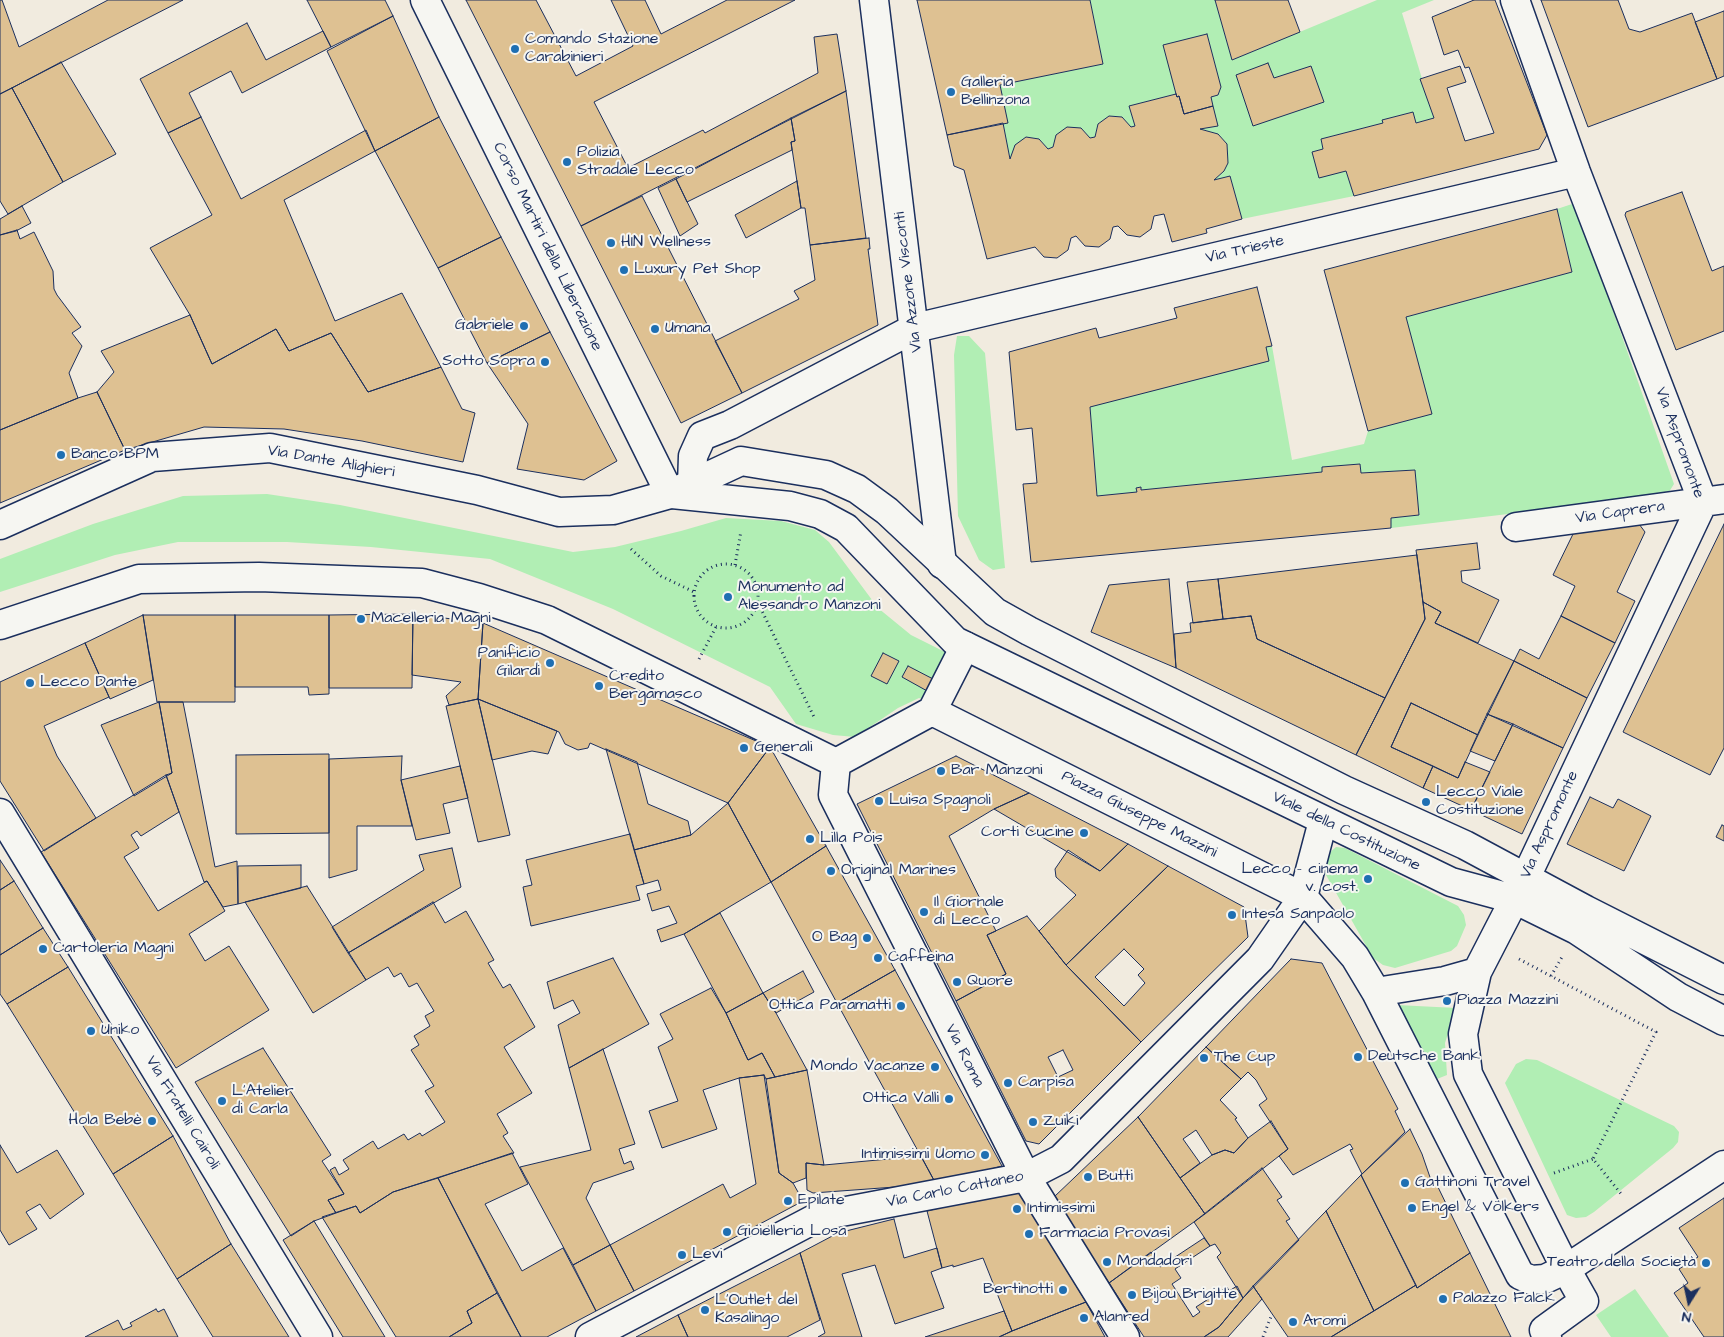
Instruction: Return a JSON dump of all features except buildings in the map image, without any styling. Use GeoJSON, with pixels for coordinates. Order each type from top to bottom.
{"type":"FeatureCollection","features":[{"type":"Feature","properties":{"kind":"street","name":"Corso Martiri della Liberazione"},"geometry":{"type":"LineString","coordinates":[[424,0],[681,489]]}},
{"type":"Feature","properties":{"kind":"street","name":"Via Azzone Visconti"},"geometry":{"type":"LineString","coordinates":[[874,0],[942,564]]}},
{"type":"Feature","properties":{"kind":"street","name":"Via Aspromonte"},"geometry":{"type":"LineString","coordinates":[[1515,0],[1576,172],[1713,501],[1520,888]]}},
{"type":"Feature","properties":{"kind":"street","name":"Via Trieste"},"geometry":{"type":"LineString","coordinates":[[681,489],[702,436],[730,425],[915,328],[1576,172]]}},
{"type":"Feature","properties":{"kind":"street","name":"Via Dante Alighieri"},"geometry":{"type":"LineString","coordinates":[[0,525],[152,457],[270,448],[477,490],[559,512],[613,510],[681,489]]}},
{"type":"Feature","properties":{"kind":"street","name":"Viale della Costituzione"},"geometry":{"type":"LineString","coordinates":[[681,489],[741,461],[826,475],[857,489],[887,511],[995,612],[1028,631],[1344,790],[1465,845],[1577,930],[1678,997],[1724,1020]]}},
{"type":"Feature","properties":{"kind":"street","name":"Viale della Costituzione"},"geometry":{"type":"LineString","coordinates":[[681,489],[790,506],[820,514],[846,528],[914,601],[955,641],[1451,882],[1520,888],[1586,910],[1724,980]]}},
{"type":"Feature","properties":{"kind":"street","name":"Via Caprera"},"geometry":{"type":"LineString","coordinates":[[1516,527],[1713,501]]}},
{"type":"Feature","properties":{"kind":"street"},"geometry":{"type":"LineString","coordinates":[[0,625],[139,579],[258,576],[422,583],[479,598],[547,620],[836,763],[932,711],[965,646]]}},
{"type":"Feature","properties":{"kind":"street","name":"Piazza Giuseppe Mazzini"},"geometry":{"type":"LineString","coordinates":[[932,711],[1303,897],[1355,957],[1376,992],[1520,1275],[1531,1280],[1544,1279],[1566,1269],[1724,1165]]}},
{"type":"Feature","properties":{"kind":"street","name":"Via Roma"},"geometry":{"type":"LineString","coordinates":[[836,763],[833,795],[1026,1177],[1125,1337]]}},
{"type":"Feature","properties":{"kind":"street","name":"Via Fratelli Cairoli"},"geometry":{"type":"LineString","coordinates":[[0,813],[318,1337]]}},
{"type":"Feature","properties":{"kind":"street","name":"Via Carlo Cattaneo"},"geometry":{"type":"LineString","coordinates":[[590,1337],[820,1216],[1026,1177],[1061,1160],[1253,966],[1303,897],[1323,821]]}},
{"type":"Feature","properties":{"kind":"street"},"geometry":{"type":"LineString","coordinates":[[1520,888],[1477,972],[1463,1034],[1468,1074],[1584,1302],[1544,1330],[1548,1337]]}},
{"type":"Feature","properties":{"kind":"street"},"geometry":{"type":"LineString","coordinates":[[1376,992],[1445,981],[1477,972]]}},
{"type":"Feature","properties":{"kind":"path"},"geometry":{"type":"LineString","coordinates":[[735,565],[742,523]]}},
{"type":"Feature","properties":{"kind":"path"},"geometry":{"type":"LineString","coordinates":[[631,549],[661,576],[694,592]]}},
{"type":"Feature","properties":{"kind":"path"},"geometry":{"type":"LineString","coordinates":[[758,602],[754,613],[747,621],[727,629],[716,627],[706,622],[698,614],[694,603],[694,592],[697,581],[703,573],[713,566],[723,564],[744,568],[756,583],[758,602],[815,718]]}},
{"type":"Feature","properties":{"kind":"path"},"geometry":{"type":"LineString","coordinates":[[683,688],[716,627]]}},
{"type":"Feature","properties":{"kind":"path"},"geometry":{"type":"LineString","coordinates":[[1491,944],[1656,1032],[1593,1159],[1523,1184]]}},
{"type":"Feature","properties":{"kind":"path"},"geometry":{"type":"LineString","coordinates":[[1593,1159],[1642,1218]]}},
{"type":"Feature","properties":{"kind":"path"},"geometry":{"type":"LineString","coordinates":[[1263,1337],[1272,1314]]}},
{"type":"Feature","properties":{"kind":"green space"},"geometry":{"type":"Polygon","coordinates":[[[1090,0],[1215,0],[1232,60],[1377,0],[1434,0],[1402,13],[1434,118],[1416,123],[1412,112],[1383,120],[1383,123],[1321,139],[1323,149],[1312,152],[1346,171],[1354,196],[1242,219],[1230,176],[1214,180],[1224,171],[1228,163],[1227,144],[1218,134],[1200,129],[1211,97],[1218,95],[1221,87],[1207,34],[1164,45],[1176,94],[1129,106],[1135,126],[1131,127],[1122,117],[1109,116],[1098,124],[1095,137],[1090,138],[1081,128],[1056,135],[1053,147],[1048,149],[1039,139],[1026,137],[1010,159],[1003,123],[1000,85],[1103,64],[1090,0]]]}},
{"type":"Feature","properties":{"kind":"green space"},"geometry":{"type":"Polygon","coordinates":[[[1575,203],[1674,484],[1667,495],[1391,528],[1391,518],[1419,515],[1415,470],[1361,473],[1360,464],[1322,467],[1322,472],[1141,490],[1141,487],[1137,488],[1137,492],[1097,496],[1090,407],[1266,347],[1272,346],[1292,460],[1364,444],[1368,431],[1431,414],[1406,317],[1572,272],[1557,209],[1575,203]]]}},
{"type":"Feature","properties":{"kind":"green space"},"geometry":{"type":"Polygon","coordinates":[[[957,336],[969,336],[985,353],[1005,568],[993,570],[979,560],[958,516],[954,355],[957,336]]]}},
{"type":"Feature","properties":{"kind":"green space"},"geometry":{"type":"Polygon","coordinates":[[[267,494],[340,505],[573,552],[615,547],[726,518],[781,521],[815,530],[829,542],[878,608],[911,635],[953,656],[929,702],[919,698],[898,708],[855,737],[833,735],[796,724],[770,687],[613,609],[490,559],[371,547],[287,542],[178,542],[115,555],[0,592],[0,559],[93,524],[183,496],[267,494]]]}},
{"type":"Feature","properties":{"kind":"green space"},"geometry":{"type":"Polygon","coordinates":[[[1336,847],[1345,848],[1458,906],[1464,915],[1466,925],[1457,946],[1451,951],[1395,968],[1383,965],[1373,958],[1322,868],[1328,854],[1336,847]]]}},
{"type":"Feature","properties":{"kind":"green space"},"geometry":{"type":"Polygon","coordinates":[[[1397,1005],[1456,1008],[1445,1043],[1447,1075],[1437,1079],[1397,1005]]]}},
{"type":"Feature","properties":{"kind":"green space"},"geometry":{"type":"Polygon","coordinates":[[[1526,1059],[1537,1060],[1674,1126],[1679,1132],[1678,1142],[1594,1212],[1586,1217],[1576,1218],[1567,1215],[1505,1083],[1516,1064],[1526,1059]]]}},
{"type":"Feature","properties":{"kind":"green space"},"geometry":{"type":"Polygon","coordinates":[[[1635,1289],[1669,1337],[1611,1337],[1596,1315],[1635,1289]]]}},
{"type":"Feature","properties":{"kind":"place","name":"Comando Stazione Carabinieri"},"geometry":{"type":"Point","coordinates":[515,49]}},
{"type":"Feature","properties":{"kind":"place","name":"Galleria Bellinzona"},"geometry":{"type":"Point","coordinates":[951,92]}},
{"type":"Feature","properties":{"kind":"place","name":"Polizia Stradale Lecco"},"geometry":{"type":"Point","coordinates":[567,162]}},
{"type":"Feature","properties":{"kind":"place","name":"HIN Wellness"},"geometry":{"type":"Point","coordinates":[611,243]}},
{"type":"Feature","properties":{"kind":"place","name":"Luxury Pet Shop"},"geometry":{"type":"Point","coordinates":[624,270]}},
{"type":"Feature","properties":{"kind":"place","name":"Gabriele"},"geometry":{"type":"Point","coordinates":[524,326]}},
{"type":"Feature","properties":{"kind":"place","name":"Umana"},"geometry":{"type":"Point","coordinates":[655,329]}},
{"type":"Feature","properties":{"kind":"place","name":"Sotto Sopra"},"geometry":{"type":"Point","coordinates":[545,362]}},
{"type":"Feature","properties":{"kind":"place","name":"Banco BPM"},"geometry":{"type":"Point","coordinates":[61,455]}},
{"type":"Feature","properties":{"kind":"place","name":"Monumento ad Alessandro Manzoni"},"geometry":{"type":"Point","coordinates":[728,597]}},
{"type":"Feature","properties":{"kind":"place","name":"Macelleria Magni"},"geometry":{"type":"Point","coordinates":[361,619]}},
{"type":"Feature","properties":{"kind":"place","name":"Panificio Gilardi"},"geometry":{"type":"Point","coordinates":[550,663]}},
{"type":"Feature","properties":{"kind":"place","name":"Lecco Dante"},"geometry":{"type":"Point","coordinates":[30,683]}},
{"type":"Feature","properties":{"kind":"place","name":"Credito Bergamasco"},"geometry":{"type":"Point","coordinates":[599,686]}},
{"type":"Feature","properties":{"kind":"place","name":"Generali"},"geometry":{"type":"Point","coordinates":[744,748]}},
{"type":"Feature","properties":{"kind":"place","name":"Bar Manzoni"},"geometry":{"type":"Point","coordinates":[941,771]}},
{"type":"Feature","properties":{"kind":"place","name":"Luisa Spagnoli"},"geometry":{"type":"Point","coordinates":[879,801]}},
{"type":"Feature","properties":{"kind":"place","name":"Lecco Viale Costituzione"},"geometry":{"type":"Point","coordinates":[1426,802]}},
{"type":"Feature","properties":{"kind":"place","name":"Corti Cucine"},"geometry":{"type":"Point","coordinates":[1084,833]}},
{"type":"Feature","properties":{"kind":"place","name":"Lilla Pois"},"geometry":{"type":"Point","coordinates":[810,839]}},
{"type":"Feature","properties":{"kind":"place","name":"Original Marines"},"geometry":{"type":"Point","coordinates":[831,871]}},
{"type":"Feature","properties":{"kind":"place","name":"Lecco - cinema v. cost."},"geometry":{"type":"Point","coordinates":[1368,879]}},
{"type":"Feature","properties":{"kind":"place","name":"Il Giornale di Lecco"},"geometry":{"type":"Point","coordinates":[924,912]}},
{"type":"Feature","properties":{"kind":"place","name":"Intesa Sanpaolo"},"geometry":{"type":"Point","coordinates":[1232,915]}},
{"type":"Feature","properties":{"kind":"place","name":"O Bag"},"geometry":{"type":"Point","coordinates":[867,938]}},
{"type":"Feature","properties":{"kind":"place","name":"Cartoleria Magni"},"geometry":{"type":"Point","coordinates":[43,949]}},
{"type":"Feature","properties":{"kind":"place","name":"Caffeina"},"geometry":{"type":"Point","coordinates":[878,958]}},
{"type":"Feature","properties":{"kind":"place","name":"Quore"},"geometry":{"type":"Point","coordinates":[957,982]}},
{"type":"Feature","properties":{"kind":"place","name":"Piazza Mazzini"},"geometry":{"type":"Point","coordinates":[1447,1001]}},
{"type":"Feature","properties":{"kind":"place","name":"Ottica Paramatti"},"geometry":{"type":"Point","coordinates":[901,1006]}},
{"type":"Feature","properties":{"kind":"place","name":"Uniko"},"geometry":{"type":"Point","coordinates":[91,1031]}},
{"type":"Feature","properties":{"kind":"place","name":"Deutsche Bank"},"geometry":{"type":"Point","coordinates":[1358,1057]}},
{"type":"Feature","properties":{"kind":"place","name":"The Cup"},"geometry":{"type":"Point","coordinates":[1204,1058]}},
{"type":"Feature","properties":{"kind":"place","name":"Mondo Vacanze"},"geometry":{"type":"Point","coordinates":[935,1067]}},
{"type":"Feature","properties":{"kind":"place","name":"Carpisa"},"geometry":{"type":"Point","coordinates":[1008,1083]}},
{"type":"Feature","properties":{"kind":"place","name":"Ottica Valli"},"geometry":{"type":"Point","coordinates":[949,1099]}},
{"type":"Feature","properties":{"kind":"place","name":"L'Atelier di Carla"},"geometry":{"type":"Point","coordinates":[222,1101]}},
{"type":"Feature","properties":{"kind":"place","name":"Hola Bebè"},"geometry":{"type":"Point","coordinates":[152,1121]}},
{"type":"Feature","properties":{"kind":"place","name":"Zuiki"},"geometry":{"type":"Point","coordinates":[1033,1122]}},
{"type":"Feature","properties":{"kind":"place","name":"Intimissimi Uomo"},"geometry":{"type":"Point","coordinates":[985,1155]}},
{"type":"Feature","properties":{"kind":"place","name":"Butti"},"geometry":{"type":"Point","coordinates":[1088,1177]}},
{"type":"Feature","properties":{"kind":"place","name":"Gattinoni Travel"},"geometry":{"type":"Point","coordinates":[1405,1183]}},
{"type":"Feature","properties":{"kind":"place","name":"Epilate"},"geometry":{"type":"Point","coordinates":[788,1201]}},
{"type":"Feature","properties":{"kind":"place","name":"Engel & Völkers"},"geometry":{"type":"Point","coordinates":[1412,1208]}},
{"type":"Feature","properties":{"kind":"place","name":"Intimissimi"},"geometry":{"type":"Point","coordinates":[1017,1209]}},
{"type":"Feature","properties":{"kind":"place","name":"Gioielleria Losa"},"geometry":{"type":"Point","coordinates":[727,1232]}},
{"type":"Feature","properties":{"kind":"place","name":"Farmacia Provasi"},"geometry":{"type":"Point","coordinates":[1029,1234]}},
{"type":"Feature","properties":{"kind":"place","name":"Levi"},"geometry":{"type":"Point","coordinates":[682,1255]}},
{"type":"Feature","properties":{"kind":"place","name":"Mondadori"},"geometry":{"type":"Point","coordinates":[1107,1262]}},
{"type":"Feature","properties":{"kind":"place","name":"Teatro della Società"},"geometry":{"type":"Point","coordinates":[1706,1263]}},
{"type":"Feature","properties":{"kind":"place","name":"Bertinotti"},"geometry":{"type":"Point","coordinates":[1063,1290]}},
{"type":"Feature","properties":{"kind":"place","name":"Bijou Brigitte"},"geometry":{"type":"Point","coordinates":[1132,1295]}},
{"type":"Feature","properties":{"kind":"place","name":"Palazzo Falck"},"geometry":{"type":"Point","coordinates":[1443,1299]}},
{"type":"Feature","properties":{"kind":"place","name":"L'Outlet del Kasalingo"},"geometry":{"type":"Point","coordinates":[705,1310]}},
{"type":"Feature","properties":{"kind":"place","name":"Alanred"},"geometry":{"type":"Point","coordinates":[1084,1318]}},
{"type":"Feature","properties":{"kind":"place","name":"Aromi"},"geometry":{"type":"Point","coordinates":[1293,1322]}}]}
